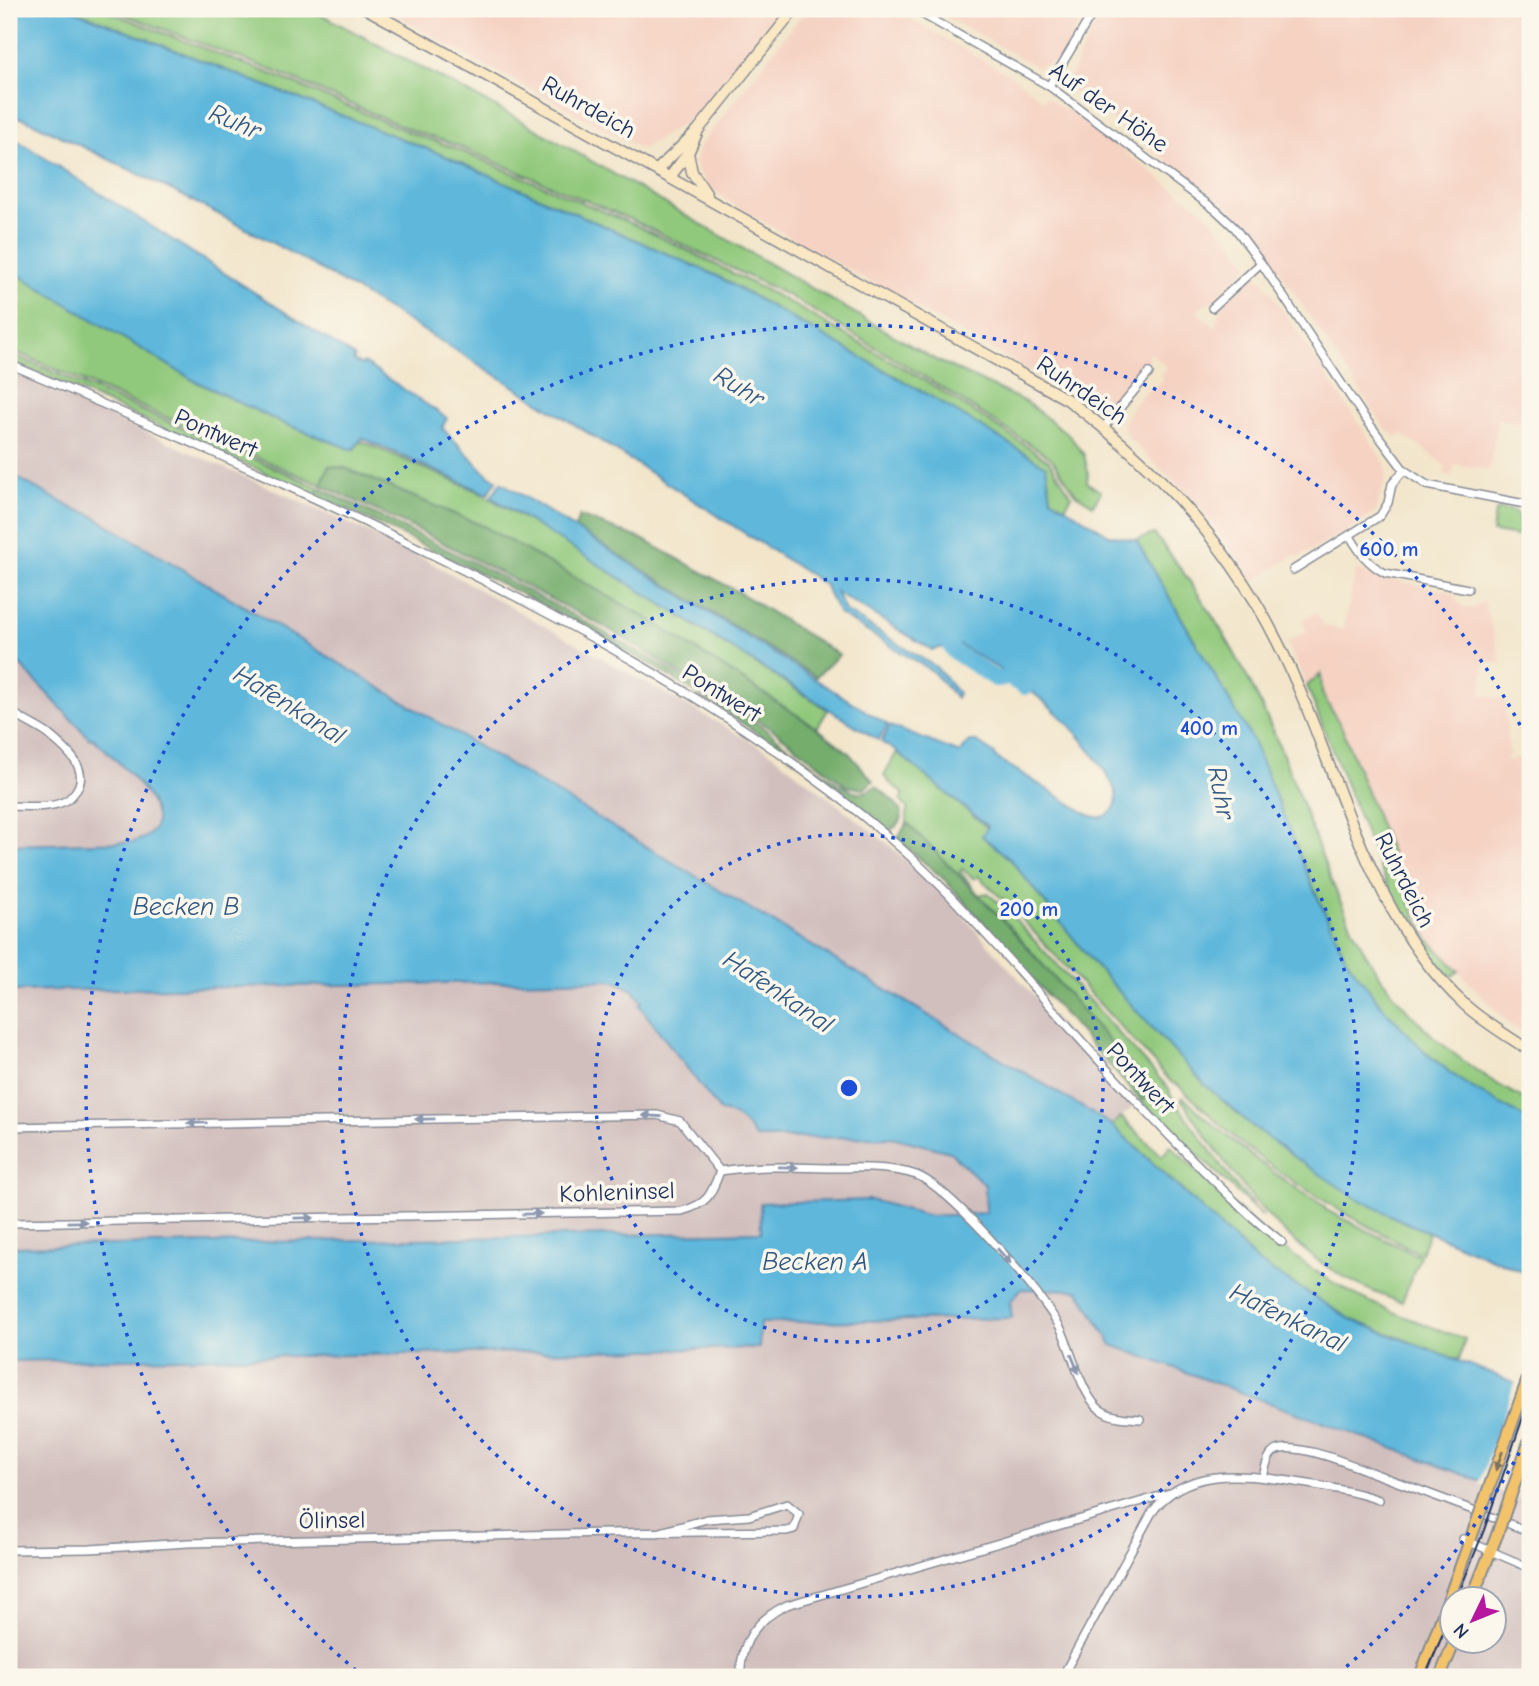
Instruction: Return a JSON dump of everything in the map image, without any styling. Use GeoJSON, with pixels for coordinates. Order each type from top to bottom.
{"type":"FeatureCollection","features":[{"type":"Feature","properties":{"kind":"main road","name":"Ruhrdeich"},"geometry":{"type":"LineString","coordinates":[[367,9],[1068,400],[1136,455],[1188,507],[1248,589],[1291,672],[1363,848],[1409,940],[1465,1005],[1530,1051]]}},
{"type":"Feature","properties":{"kind":"main road"},"geometry":{"type":"LineString","coordinates":[[657,170],[698,130],[795,9]]}},
{"type":"Feature","properties":{"kind":"main road"},"geometry":{"type":"LineString","coordinates":[[670,177],[688,153],[698,130]]}},
{"type":"Feature","properties":{"kind":"main road"},"geometry":{"type":"LineString","coordinates":[[688,153],[692,172],[709,198]]}},
{"type":"Feature","properties":{"kind":"main road"},"geometry":{"type":"LineString","coordinates":[[1420,1677],[1466,1540],[1475,1527],[1530,1373]]}},
{"type":"Feature","properties":{"kind":"main road"},"geometry":{"type":"LineString","coordinates":[[1478,1584],[1530,1439]]}},
{"type":"Feature","properties":{"kind":"main road"},"geometry":{"type":"LineString","coordinates":[[1440,1677],[1449,1654]]}},
{"type":"Feature","properties":{"kind":"street","name":"Auf der Höhe"},"geometry":{"type":"LineString","coordinates":[[913,9],[1049,86],[1199,196],[1235,228],[1362,414],[1404,470],[1427,485],[1530,505]]}},
{"type":"Feature","properties":{"kind":"street"},"geometry":{"type":"LineString","coordinates":[[1049,86],[1095,9]]}},
{"type":"Feature","properties":{"kind":"street"},"geometry":{"type":"LineString","coordinates":[[1212,308],[1261,264]]}},
{"type":"Feature","properties":{"kind":"street","name":"Pontwert"},"geometry":{"type":"LineString","coordinates":[[9,364],[304,494],[512,594],[615,650],[744,729],[806,771],[889,838],[940,884],[1137,1104],[1237,1203],[1282,1242]]}},
{"type":"Feature","properties":{"kind":"street"},"geometry":{"type":"LineString","coordinates":[[1104,427],[1149,373]]}},
{"type":"Feature","properties":{"kind":"street"},"geometry":{"type":"LineString","coordinates":[[1293,570],[1350,536],[1385,511],[1392,484],[1404,470]]}},
{"type":"Feature","properties":{"kind":"street"},"geometry":{"type":"LineString","coordinates":[[1350,536],[1361,555],[1373,567],[1385,573],[1468,589]]}},
{"type":"Feature","properties":{"kind":"street"},"geometry":{"type":"LineString","coordinates":[[9,709],[19,719],[50,736],[74,758],[81,773],[81,783],[74,795],[64,802],[44,806],[9,806]]}},
{"type":"Feature","properties":{"kind":"street"},"geometry":{"type":"LineString","coordinates":[[9,1127],[657,1115],[680,1121],[720,1171],[747,1167],[887,1169],[918,1176],[939,1188],[962,1209],[1045,1303],[1060,1329],[1091,1402],[1112,1416],[1140,1419]]}},
{"type":"Feature","properties":{"kind":"street","name":"Kohleninsel"},"geometry":{"type":"LineString","coordinates":[[9,1223],[682,1211],[699,1206],[715,1186],[720,1171]]}},
{"type":"Feature","properties":{"kind":"street"},"geometry":{"type":"LineString","coordinates":[[1263,1478],[1267,1457],[1280,1448],[1298,1450],[1334,1458],[1530,1532]]}},
{"type":"Feature","properties":{"kind":"street"},"geometry":{"type":"LineString","coordinates":[[741,1677],[742,1653],[751,1633],[767,1617],[787,1605],[1170,1493],[1196,1480],[1236,1475],[1347,1490],[1379,1500]]}},
{"type":"Feature","properties":{"kind":"street"},"geometry":{"type":"LineString","coordinates":[[1062,1677],[1151,1514],[1170,1493]]}},
{"type":"Feature","properties":{"kind":"street","name":"Ölinsel"},"geometry":{"type":"LineString","coordinates":[[9,1550],[90,1549],[214,1542],[788,1531],[794,1529],[799,1514],[788,1504],[749,1516],[707,1519],[657,1533]]}},
{"type":"Feature","properties":{"kind":"street"},"geometry":{"type":"LineString","coordinates":[[1466,1540],[1530,1568]]}},
{"type":"Feature","properties":{"kind":"shaded area"},"geometry":{"type":"Polygon","coordinates":[[[403,9],[778,9],[692,118],[642,149],[434,38],[401,17],[403,9]]]}},
{"type":"Feature","properties":{"kind":"shaded area"},"geometry":{"type":"Polygon","coordinates":[[[806,9],[897,9],[915,22],[1012,76],[1043,100],[1046,96],[1068,110],[1197,206],[1226,235],[1249,265],[1214,299],[1196,312],[1215,327],[1226,301],[1241,285],[1255,275],[1263,281],[1385,463],[1386,475],[1376,511],[1343,533],[1298,557],[1296,554],[1252,582],[1227,544],[1194,503],[1130,439],[1124,429],[1124,421],[1130,410],[1144,393],[1156,387],[1163,379],[1160,375],[1167,367],[1151,353],[1148,355],[1150,358],[1137,371],[1133,382],[1107,409],[1100,411],[1091,408],[1057,386],[742,210],[710,188],[698,171],[696,161],[699,147],[806,9]]]}},
{"type":"Feature","properties":{"kind":"shaded area"},"geometry":{"type":"Polygon","coordinates":[[[932,9],[1088,9],[1058,61],[1037,67],[932,9]]]}},
{"type":"Feature","properties":{"kind":"shaded area"},"geometry":{"type":"Polygon","coordinates":[[[1105,9],[1530,9],[1530,425],[1498,419],[1489,470],[1454,464],[1452,478],[1443,472],[1447,467],[1420,446],[1401,434],[1398,438],[1385,428],[1270,257],[1235,212],[1066,85],[1105,9]]]}},
{"type":"Feature","properties":{"kind":"shaded area"},"geometry":{"type":"Polygon","coordinates":[[[9,371],[412,552],[768,751],[887,843],[937,887],[1133,1107],[1112,1125],[89,513],[74,509],[9,473],[9,371]]]}},
{"type":"Feature","properties":{"kind":"shaded area"},"geometry":{"type":"Polygon","coordinates":[[[1356,570],[1384,579],[1448,591],[1466,608],[1473,608],[1484,601],[1502,664],[1486,661],[1480,694],[1505,700],[1510,753],[1505,761],[1530,756],[1530,939],[1527,944],[1530,962],[1530,1039],[1507,1022],[1428,939],[1411,906],[1342,728],[1322,692],[1322,674],[1307,686],[1287,642],[1307,631],[1302,620],[1316,612],[1324,626],[1343,630],[1356,570]]]}},
{"type":"Feature","properties":{"kind":"shaded area"},"geometry":{"type":"Polygon","coordinates":[[[9,653],[90,739],[93,737],[149,796],[156,809],[157,818],[149,835],[133,842],[9,845],[9,653]]]}},
{"type":"Feature","properties":{"kind":"shaded area"},"geometry":{"type":"Polygon","coordinates":[[[613,980],[633,990],[642,1002],[639,1005],[755,1138],[892,1137],[950,1152],[985,1185],[986,1214],[930,1216],[871,1200],[760,1203],[761,1232],[9,1247],[9,991],[613,980]]]}},
{"type":"Feature","properties":{"kind":"shaded area"},"geometry":{"type":"Polygon","coordinates":[[[1021,1289],[1079,1290],[1112,1346],[1530,1499],[1530,1677],[9,1677],[9,1361],[758,1348],[760,1323],[1012,1318],[1010,1302],[1021,1289]]]}},
{"type":"Feature","properties":{"kind":"green space"},"geometry":{"type":"Polygon","coordinates":[[[70,9],[101,9],[279,77],[411,133],[452,147],[635,225],[693,253],[783,299],[926,381],[1049,461],[1072,496],[1065,507],[1051,498],[1045,466],[930,396],[715,275],[445,156],[70,9]]]}},
{"type":"Feature","properties":{"kind":"green space"},"geometry":{"type":"Polygon","coordinates":[[[110,9],[311,9],[522,121],[936,360],[1026,402],[1069,435],[1084,455],[1087,482],[1101,492],[1093,505],[1076,494],[1051,458],[928,379],[787,295],[634,221],[453,144],[411,130],[279,73],[110,9]]]}},
{"type":"Feature","properties":{"kind":"green space"},"geometry":{"type":"Polygon","coordinates":[[[9,269],[195,381],[280,422],[353,450],[361,441],[477,491],[549,533],[828,710],[817,728],[647,618],[483,526],[329,466],[321,485],[9,349],[9,269]]]}},
{"type":"Feature","properties":{"kind":"green space"},"geometry":{"type":"Polygon","coordinates":[[[9,353],[289,474],[319,488],[316,495],[9,360],[9,353]]]}},
{"type":"Feature","properties":{"kind":"green space"},"geometry":{"type":"Polygon","coordinates":[[[329,466],[345,468],[483,526],[647,618],[817,728],[848,752],[873,781],[864,789],[847,786],[776,732],[610,630],[422,532],[321,485],[329,466]]]}},
{"type":"Feature","properties":{"kind":"green space"},"geometry":{"type":"Polygon","coordinates":[[[319,488],[487,569],[650,658],[756,723],[848,789],[862,792],[876,786],[899,808],[901,820],[888,831],[782,750],[670,677],[525,596],[316,495],[319,488]]]}},
{"type":"Feature","properties":{"kind":"green space"},"geometry":{"type":"Polygon","coordinates":[[[1499,509],[1514,511],[1519,518],[1519,536],[1492,532],[1495,512],[1499,509]]]}},
{"type":"Feature","properties":{"kind":"green space"},"geometry":{"type":"Polygon","coordinates":[[[579,516],[642,539],[742,594],[839,655],[816,677],[575,528],[579,516]]]}},
{"type":"Feature","properties":{"kind":"green space"},"geometry":{"type":"Polygon","coordinates":[[[1154,534],[1205,604],[1247,677],[1283,755],[1346,915],[1374,967],[1391,991],[1432,1035],[1479,1072],[1530,1102],[1530,1121],[1464,1083],[1427,1054],[1379,1003],[1347,960],[1311,883],[1253,741],[1136,540],[1154,534]]]}},
{"type":"Feature","properties":{"kind":"green space"},"geometry":{"type":"Polygon","coordinates":[[[1321,673],[1322,692],[1342,728],[1414,912],[1428,939],[1459,971],[1451,977],[1433,956],[1430,957],[1418,940],[1380,869],[1307,686],[1321,673]]]}},
{"type":"Feature","properties":{"kind":"green space"},"geometry":{"type":"Polygon","coordinates":[[[897,752],[988,828],[982,836],[1010,859],[1094,964],[1204,1084],[1251,1125],[1398,1219],[1429,1232],[1402,1302],[1364,1287],[1330,1269],[1300,1246],[1273,1221],[1249,1193],[1181,1099],[1183,1097],[1251,1155],[1326,1210],[1416,1255],[1417,1252],[1345,1214],[1279,1172],[1237,1140],[1178,1085],[1172,1083],[1010,906],[978,876],[974,879],[962,869],[960,872],[979,895],[987,893],[1006,909],[1170,1090],[1170,1094],[1233,1182],[1263,1217],[1141,1101],[1152,1091],[1006,923],[907,823],[907,808],[900,800],[904,794],[884,775],[897,752]]]}},
{"type":"Feature","properties":{"kind":"green space"},"geometry":{"type":"Polygon","coordinates":[[[907,823],[1006,923],[1153,1091],[1141,1101],[945,880],[897,839],[907,823]]]}},
{"type":"Feature","properties":{"kind":"green space"},"geometry":{"type":"Polygon","coordinates":[[[1121,1117],[1162,1156],[1171,1146],[1249,1220],[1291,1254],[1336,1284],[1399,1314],[1465,1339],[1459,1360],[1352,1320],[1258,1262],[1112,1125],[1121,1117]]]}},
{"type":"Feature","properties":{"kind":"water","name":"Ruhr"},"geometry":{"type":"Polygon","coordinates":[[[9,9],[70,9],[445,156],[715,275],[930,396],[1046,466],[1051,498],[1109,535],[1136,540],[1253,741],[1311,883],[1347,960],[1379,1003],[1427,1054],[1464,1083],[1530,1121],[1530,1275],[1398,1219],[1356,1198],[1251,1125],[1204,1084],[1094,964],[1010,859],[982,836],[988,827],[897,752],[881,742],[890,726],[960,753],[969,742],[977,742],[995,754],[995,757],[1089,815],[1107,815],[1114,809],[1117,799],[1110,779],[1077,733],[1042,699],[958,644],[932,650],[836,592],[845,611],[936,667],[958,693],[956,698],[933,672],[839,614],[824,584],[473,361],[314,266],[233,222],[25,119],[9,116],[9,9]]]}},
{"type":"Feature","properties":{"kind":"water"},"geometry":{"type":"Polygon","coordinates":[[[9,135],[355,357],[353,361],[362,365],[364,363],[447,418],[442,428],[488,475],[497,480],[488,494],[362,438],[353,450],[280,422],[195,381],[9,269],[9,135]]]}},
{"type":"Feature","properties":{"kind":"water"},"geometry":{"type":"Polygon","coordinates":[[[9,473],[74,509],[88,513],[1112,1125],[1258,1262],[1352,1320],[1519,1384],[1515,1397],[1530,1404],[1530,1499],[1112,1345],[1078,1290],[1021,1289],[1010,1302],[1012,1318],[760,1323],[759,1348],[9,1361],[9,1247],[761,1232],[760,1203],[871,1200],[930,1216],[986,1213],[985,1185],[950,1152],[892,1137],[755,1138],[740,1120],[720,1111],[639,1005],[642,1002],[633,990],[613,980],[9,991],[9,845],[133,842],[150,833],[156,821],[153,807],[131,775],[93,738],[90,739],[9,653],[9,473]]]}},
{"type":"Feature","properties":{"kind":"water"},"geometry":{"type":"Polygon","coordinates":[[[501,482],[888,725],[878,740],[491,497],[501,482]]]}},
{"type":"Feature","properties":{"kind":"pier"},"geometry":{"type":"Polygon","coordinates":[[[1516,1379],[1523,1384],[1519,1395],[1530,1400],[1530,1468],[1519,1499],[1479,1484],[1516,1379]]]}},
{"type":"Feature","properties":{"kind":"waterway"},"geometry":{"type":"LineString","coordinates":[[951,646],[953,651],[996,679],[1009,678],[1026,686]]}},
{"type":"Feature","properties":{"kind":"tram line"},"geometry":{"type":"LineString","coordinates":[[1463,1584],[1530,1397]]}},
{"type":"Feature","properties":{"kind":"tram line"},"geometry":{"type":"LineString","coordinates":[[1425,1677],[1438,1646]]}},
{"type":"Feature","properties":{"kind":"water label","name":"Hafenkanal"},"geometry":{"type":"Point","coordinates":[289,705]}},
{"type":"Feature","properties":{"kind":"water label","name":"Becken B"},"geometry":{"type":"Point","coordinates":[186,907]}},
{"type":"Feature","properties":{"kind":"water label","name":"Hafenkanal"},"geometry":{"type":"Point","coordinates":[778,992]}},
{"type":"Feature","properties":{"kind":"water label","name":"Becken A"},"geometry":{"type":"Point","coordinates":[815,1262]}},
{"type":"Feature","properties":{"kind":"water label","name":"Hafenkanal"},"geometry":{"type":"Point","coordinates":[1288,1318]}}]}
